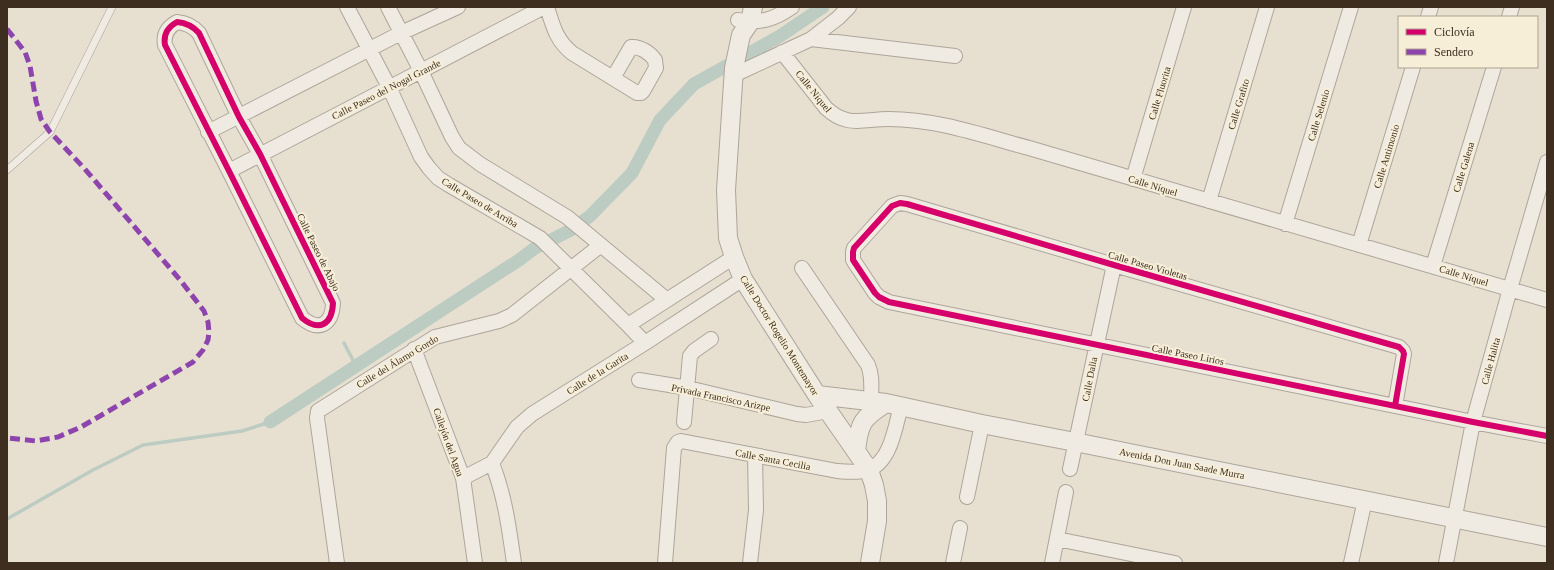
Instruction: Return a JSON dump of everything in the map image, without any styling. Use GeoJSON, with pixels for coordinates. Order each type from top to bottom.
{"type":"FeatureCollection","features":[{"type":"Feature","properties":{"kind":"street","name":"Calle Paseo de Arriba"},"geometry":{"type":"LineString","coordinates":[[347,7],[389,87],[421,157],[429,168],[438,178],[540,238],[628,324],[645,343]]}},
{"type":"Feature","properties":{"kind":"street"},"geometry":{"type":"LineString","coordinates":[[388,7],[421,71],[452,137],[459,148],[480,164],[567,217],[667,300]]}},
{"type":"Feature","properties":{"kind":"street"},"geometry":{"type":"LineString","coordinates":[[208,132],[401,33],[458,7]]}},
{"type":"Feature","properties":{"kind":"street"},"geometry":{"type":"LineString","coordinates":[[545,7],[555,34],[565,48],[613,78],[637,93],[641,93],[656,68],[656,64],[652,56],[645,51],[636,46],[631,47],[613,78]]}},
{"type":"Feature","properties":{"kind":"street","name":"Calle Paseo del Nogal Grande"},"geometry":{"type":"LineString","coordinates":[[229,171],[545,7]]}},
{"type":"Feature","properties":{"kind":"street"},"geometry":{"type":"LineString","coordinates":[[743,23],[771,19],[792,7]]}},
{"type":"Feature","properties":{"kind":"street"},"geometry":{"type":"LineString","coordinates":[[734,72],[811,39],[838,18],[849,7]]}},
{"type":"Feature","properties":{"kind":"street","name":"Calle Fluorita"},"geometry":{"type":"LineString","coordinates":[[1133,179],[1184,7]]}},
{"type":"Feature","properties":{"kind":"street","name":"Calle Grafito"},"geometry":{"type":"LineString","coordinates":[[1209,201],[1267,7]]}},
{"type":"Feature","properties":{"kind":"street","name":"Calle Selenio"},"geometry":{"type":"LineString","coordinates":[[1285,224],[1351,7]]}},
{"type":"Feature","properties":{"kind":"street","name":"Calle Paseo de Abajo"},"geometry":{"type":"LineString","coordinates":[[178,22],[185,22],[194,27],[199,33],[239,116],[260,154],[333,304],[333,313],[330,320],[323,325],[316,326],[309,324],[302,318],[165,45],[164,40],[170,26],[178,22]]}},
{"type":"Feature","properties":{"kind":"street","name":"Calle Doctor Rogelio Montemayor"},"geometry":{"type":"LineString","coordinates":[[743,23],[734,72],[726,190],[728,238],[743,278],[817,395],[869,470],[876,496],[877,521],[870,563]]}},
{"type":"Feature","properties":{"kind":"street"},"geometry":{"type":"LineString","coordinates":[[811,39],[955,56]]}},
{"type":"Feature","properties":{"kind":"street","name":"Calle Níquel"},"geometry":{"type":"LineString","coordinates":[[782,52],[826,108],[842,120],[890,119],[931,122],[1029,148],[1547,300]]}},
{"type":"Feature","properties":{"kind":"street","name":"Calle Antimonio"},"geometry":{"type":"LineString","coordinates":[[1360,245],[1413,68]]}},
{"type":"Feature","properties":{"kind":"street","name":"Calle Galena"},"geometry":{"type":"LineString","coordinates":[[1433,266],[1494,68]]}},
{"type":"Feature","properties":{"kind":"street","name":"Calle Halita"},"geometry":{"type":"LineString","coordinates":[[1446,563],[1473,422],[1547,162]]}},
{"type":"Feature","properties":{"kind":"street","name":"Calle Paseo Violetas"},"geometry":{"type":"LineString","coordinates":[[852,252],[892,206],[900,203],[907,204],[1399,347],[1404,354],[1395,406]]}},
{"type":"Feature","properties":{"kind":"street","name":"Calle del Álamo Gordo"},"geometry":{"type":"LineString","coordinates":[[338,563],[317,418],[318,411],[435,337],[499,321],[512,315],[601,245]]}},
{"type":"Feature","properties":{"kind":"street","name":"Calle Paseo Lirios"},"geometry":{"type":"LineString","coordinates":[[852,252],[853,260],[875,293],[884,300],[1096,346],[1547,436]]}},
{"type":"Feature","properties":{"kind":"street"},"geometry":{"type":"LineString","coordinates":[[628,324],[734,257]]}},
{"type":"Feature","properties":{"kind":"street","name":"Calle Dalia"},"geometry":{"type":"LineString","coordinates":[[1070,469],[1114,265]]}},
{"type":"Feature","properties":{"kind":"street"},"geometry":{"type":"LineString","coordinates":[[802,268],[868,365],[872,379],[886,403],[885,455],[880,462],[869,470]]}},
{"type":"Feature","properties":{"kind":"street","name":"Calle de la Garita"},"geometry":{"type":"LineString","coordinates":[[463,478],[492,463],[517,427],[532,414],[645,343],[743,278]]}},
{"type":"Feature","properties":{"kind":"street"},"geometry":{"type":"LineString","coordinates":[[684,422],[690,356],[694,351],[711,339]]}},
{"type":"Feature","properties":{"kind":"street","name":"Callejón del Agua"},"geometry":{"type":"LineString","coordinates":[[414,349],[463,478],[475,563]]}},
{"type":"Feature","properties":{"kind":"street","name":"Privada Francisco Arizpe"},"geometry":{"type":"LineString","coordinates":[[639,380],[688,388],[802,415],[828,411]]}},
{"type":"Feature","properties":{"kind":"street"},"geometry":{"type":"LineString","coordinates":[[802,415],[817,395]]}},
{"type":"Feature","properties":{"kind":"street","name":"Avenida Don Juan Saade Murra"},"geometry":{"type":"LineString","coordinates":[[817,395],[886,403],[982,424],[1547,537]]}},
{"type":"Feature","properties":{"kind":"street"},"geometry":{"type":"LineString","coordinates":[[856,451],[858,433],[861,424],[869,414],[886,403]]}},
{"type":"Feature","properties":{"kind":"street"},"geometry":{"type":"LineString","coordinates":[[967,497],[982,424]]}},
{"type":"Feature","properties":{"kind":"street","name":"Calle Santa Cecilia"},"geometry":{"type":"LineString","coordinates":[[665,563],[674,448],[678,442],[837,471],[856,472],[869,470]]}},
{"type":"Feature","properties":{"kind":"street"},"geometry":{"type":"LineString","coordinates":[[750,563],[756,510],[755,456]]}},
{"type":"Feature","properties":{"kind":"street"},"geometry":{"type":"LineString","coordinates":[[492,463],[507,511],[514,563]]}},
{"type":"Feature","properties":{"kind":"street"},"geometry":{"type":"LineString","coordinates":[[1052,563],[1066,492]]}},
{"type":"Feature","properties":{"kind":"street"},"geometry":{"type":"LineString","coordinates":[[1351,563],[1365,500]]}},
{"type":"Feature","properties":{"kind":"street"},"geometry":{"type":"LineString","coordinates":[[953,563],[960,528]]}},
{"type":"Feature","properties":{"kind":"street"},"geometry":{"type":"LineString","coordinates":[[1057,539],[1175,563]]}},
{"type":"Feature","properties":{"kind":"lane"},"geometry":{"type":"LineString","coordinates":[[7,170],[50,132],[112,7]]}},
{"type":"Feature","properties":{"kind":"waterway"},"geometry":{"type":"LineString","coordinates":[[270,422],[519,260],[535,248],[571,230],[590,216],[632,173],[660,120],[694,84],[780,36],[823,7]]}},
{"type":"Feature","properties":{"kind":"waterway"},"geometry":{"type":"LineString","coordinates":[[344,343],[356,366]]}},
{"type":"Feature","properties":{"kind":"waterway"},"geometry":{"type":"LineString","coordinates":[[7,519],[93,470],[143,445],[242,431],[270,422]]}},
{"type":"Feature","properties":{"kind":"marked path"},"geometry":{"type":"LineString","coordinates":[[7,29],[25,52],[30,66],[36,101],[41,119],[50,132],[84,168],[181,281],[204,311],[208,322],[209,332],[208,340],[203,350],[193,362],[81,427],[58,437],[36,441],[7,438]]}},
{"type":"Feature","properties":{"kind":"cycle path"},"geometry":{"type":"LineString","coordinates":[[177,22],[190,25],[199,33],[239,117],[260,154],[333,303],[330,317],[324,324],[314,325],[302,318],[165,45],[167,31],[177,22]]}},
{"type":"Feature","properties":{"kind":"cycle path"},"geometry":{"type":"LineString","coordinates":[[1395,406],[1404,354],[1399,347],[907,204],[900,203],[892,206],[854,248],[853,260],[875,293],[879,297],[889,302],[1473,422],[1547,436]]}}]}
